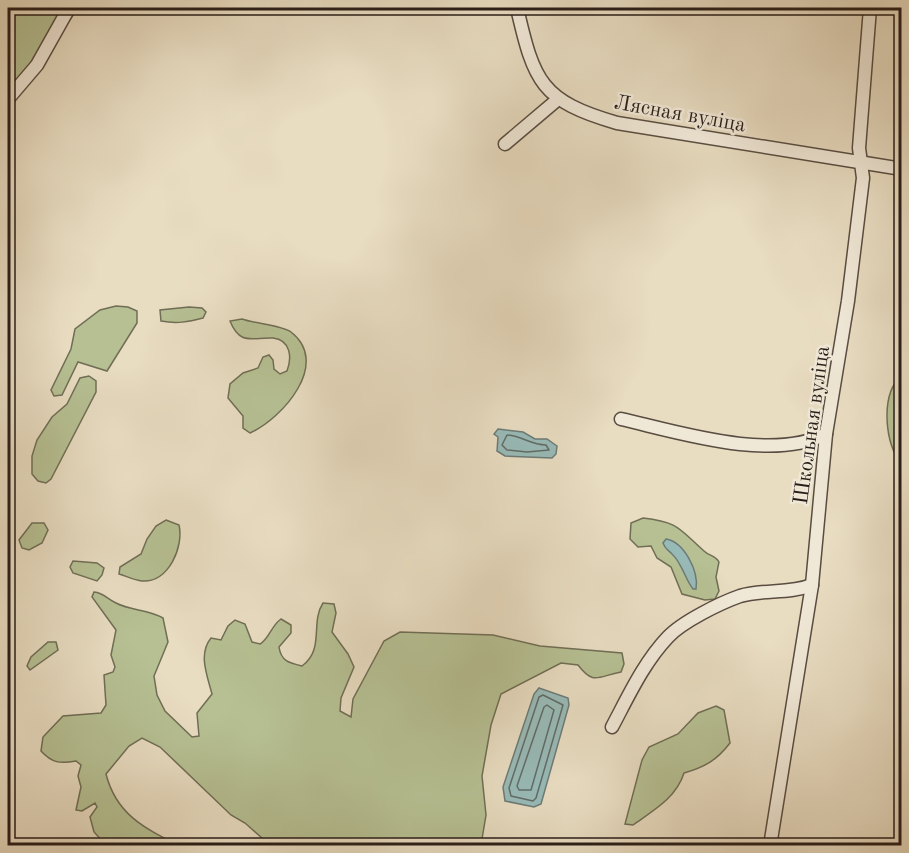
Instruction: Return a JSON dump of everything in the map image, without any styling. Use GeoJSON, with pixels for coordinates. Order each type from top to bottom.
{"type":"FeatureCollection","features":[{"type":"Feature","properties":{"kind":"street","name":"Лясная вуліца"},"geometry":{"type":"LineString","coordinates":[[517,8],[525,45],[539,79],[557,100],[587,115],[617,123],[862,165],[902,169]]}},
{"type":"Feature","properties":{"kind":"street","name":"Школьная вуліца"},"geometry":{"type":"LineString","coordinates":[[770,846],[812,585],[826,434],[848,301],[862,165],[859,148],[870,8]]}},
{"type":"Feature","properties":{"kind":"street"},"geometry":{"type":"LineString","coordinates":[[8,99],[37,65],[63,10]]}},
{"type":"Feature","properties":{"kind":"street"},"geometry":{"type":"LineString","coordinates":[[505,144],[557,100]]}},
{"type":"Feature","properties":{"kind":"street"},"geometry":{"type":"LineString","coordinates":[[621,419],[714,440],[762,444],[816,439],[826,434]]}},
{"type":"Feature","properties":{"kind":"street"},"geometry":{"type":"LineString","coordinates":[[612,727],[639,677],[668,636],[701,615],[738,597],[762,591],[801,590],[812,585]]}},
{"type":"Feature","properties":{"kind":"green space"},"geometry":{"type":"Polygon","coordinates":[[[8,8],[78,8],[8,110],[8,8]]]}},
{"type":"Feature","properties":{"kind":"green space"},"geometry":{"type":"Polygon","coordinates":[[[116,306],[128,307],[137,311],[137,323],[107,371],[78,362],[62,395],[54,396],[51,390],[71,349],[75,329],[100,310],[116,306]]]}},
{"type":"Feature","properties":{"kind":"green space"},"geometry":{"type":"Polygon","coordinates":[[[202,308],[206,312],[203,318],[182,322],[161,321],[160,310],[202,308]]]}},
{"type":"Feature","properties":{"kind":"green space"},"geometry":{"type":"Polygon","coordinates":[[[242,319],[291,332],[302,345],[306,359],[304,374],[288,403],[263,426],[250,433],[243,428],[243,416],[228,398],[230,384],[243,373],[258,368],[263,357],[269,355],[273,360],[274,369],[280,374],[287,371],[290,355],[287,346],[279,339],[247,338],[238,334],[230,321],[242,319]]]}},
{"type":"Feature","properties":{"kind":"green space"},"geometry":{"type":"Polygon","coordinates":[[[89,376],[96,381],[96,392],[51,479],[46,483],[38,481],[32,474],[32,456],[37,440],[52,417],[67,404],[80,378],[89,376]]]}},
{"type":"Feature","properties":{"kind":"green space"},"geometry":{"type":"Polygon","coordinates":[[[898,380],[902,381],[901,462],[891,445],[887,421],[889,397],[898,380]]]}},
{"type":"Feature","properties":{"kind":"green space"},"geometry":{"type":"Polygon","coordinates":[[[643,518],[672,524],[719,562],[716,577],[719,591],[715,599],[705,600],[682,594],[671,567],[657,558],[651,546],[638,547],[630,539],[631,523],[643,518]]]}},
{"type":"Feature","properties":{"kind":"green space"},"geometry":{"type":"Polygon","coordinates":[[[166,520],[179,525],[180,534],[177,552],[167,570],[152,580],[142,581],[119,574],[120,567],[141,554],[156,526],[166,520]]]}},
{"type":"Feature","properties":{"kind":"green space"},"geometry":{"type":"Polygon","coordinates":[[[32,523],[44,523],[48,530],[42,543],[29,550],[22,548],[19,540],[32,523]]]}},
{"type":"Feature","properties":{"kind":"green space"},"geometry":{"type":"Polygon","coordinates":[[[73,561],[97,563],[104,568],[102,575],[97,581],[73,573],[70,567],[73,561]]]}},
{"type":"Feature","properties":{"kind":"green space"},"geometry":{"type":"Polygon","coordinates":[[[94,592],[122,606],[163,618],[168,642],[154,676],[157,695],[165,711],[192,737],[199,736],[197,713],[212,694],[204,658],[211,638],[221,640],[228,626],[235,620],[245,624],[252,642],[260,644],[281,619],[291,625],[291,633],[279,647],[282,655],[290,662],[302,666],[313,652],[317,619],[323,603],[334,604],[336,613],[332,632],[348,654],[354,667],[341,698],[340,711],[351,717],[353,699],[384,641],[400,632],[493,635],[540,646],[622,653],[624,664],[621,672],[597,678],[588,676],[578,665],[561,663],[501,694],[491,725],[482,776],[486,815],[481,845],[270,845],[245,823],[231,815],[160,747],[142,738],[129,746],[106,774],[124,810],[143,826],[178,845],[106,845],[94,832],[90,817],[97,807],[95,803],[82,811],[76,810],[81,787],[78,776],[81,765],[76,761],[57,762],[41,751],[43,737],[63,716],[101,713],[106,705],[104,675],[113,672],[115,667],[111,655],[116,630],[92,597],[94,592]]]}},
{"type":"Feature","properties":{"kind":"green space"},"geometry":{"type":"Polygon","coordinates":[[[48,642],[56,642],[58,650],[30,670],[27,666],[31,657],[48,642]]]}},
{"type":"Feature","properties":{"kind":"green space"},"geometry":{"type":"Polygon","coordinates":[[[716,706],[724,710],[730,743],[710,762],[684,773],[676,790],[656,809],[633,825],[625,824],[642,760],[649,747],[678,734],[698,713],[716,706]]]}},
{"type":"Feature","properties":{"kind":"water"},"geometry":{"type":"Polygon","coordinates":[[[498,429],[523,432],[535,439],[547,439],[557,446],[556,454],[552,458],[505,456],[497,451],[498,437],[494,434],[498,429]]]}},
{"type":"Feature","properties":{"kind":"water"},"geometry":{"type":"Polygon","coordinates":[[[666,539],[673,541],[689,558],[695,574],[696,589],[693,589],[678,562],[665,547],[663,543],[666,539]]]}},
{"type":"Feature","properties":{"kind":"water"},"geometry":{"type":"Polygon","coordinates":[[[539,688],[568,698],[569,705],[541,804],[534,807],[505,801],[503,787],[534,694],[539,688]]]}}]}
